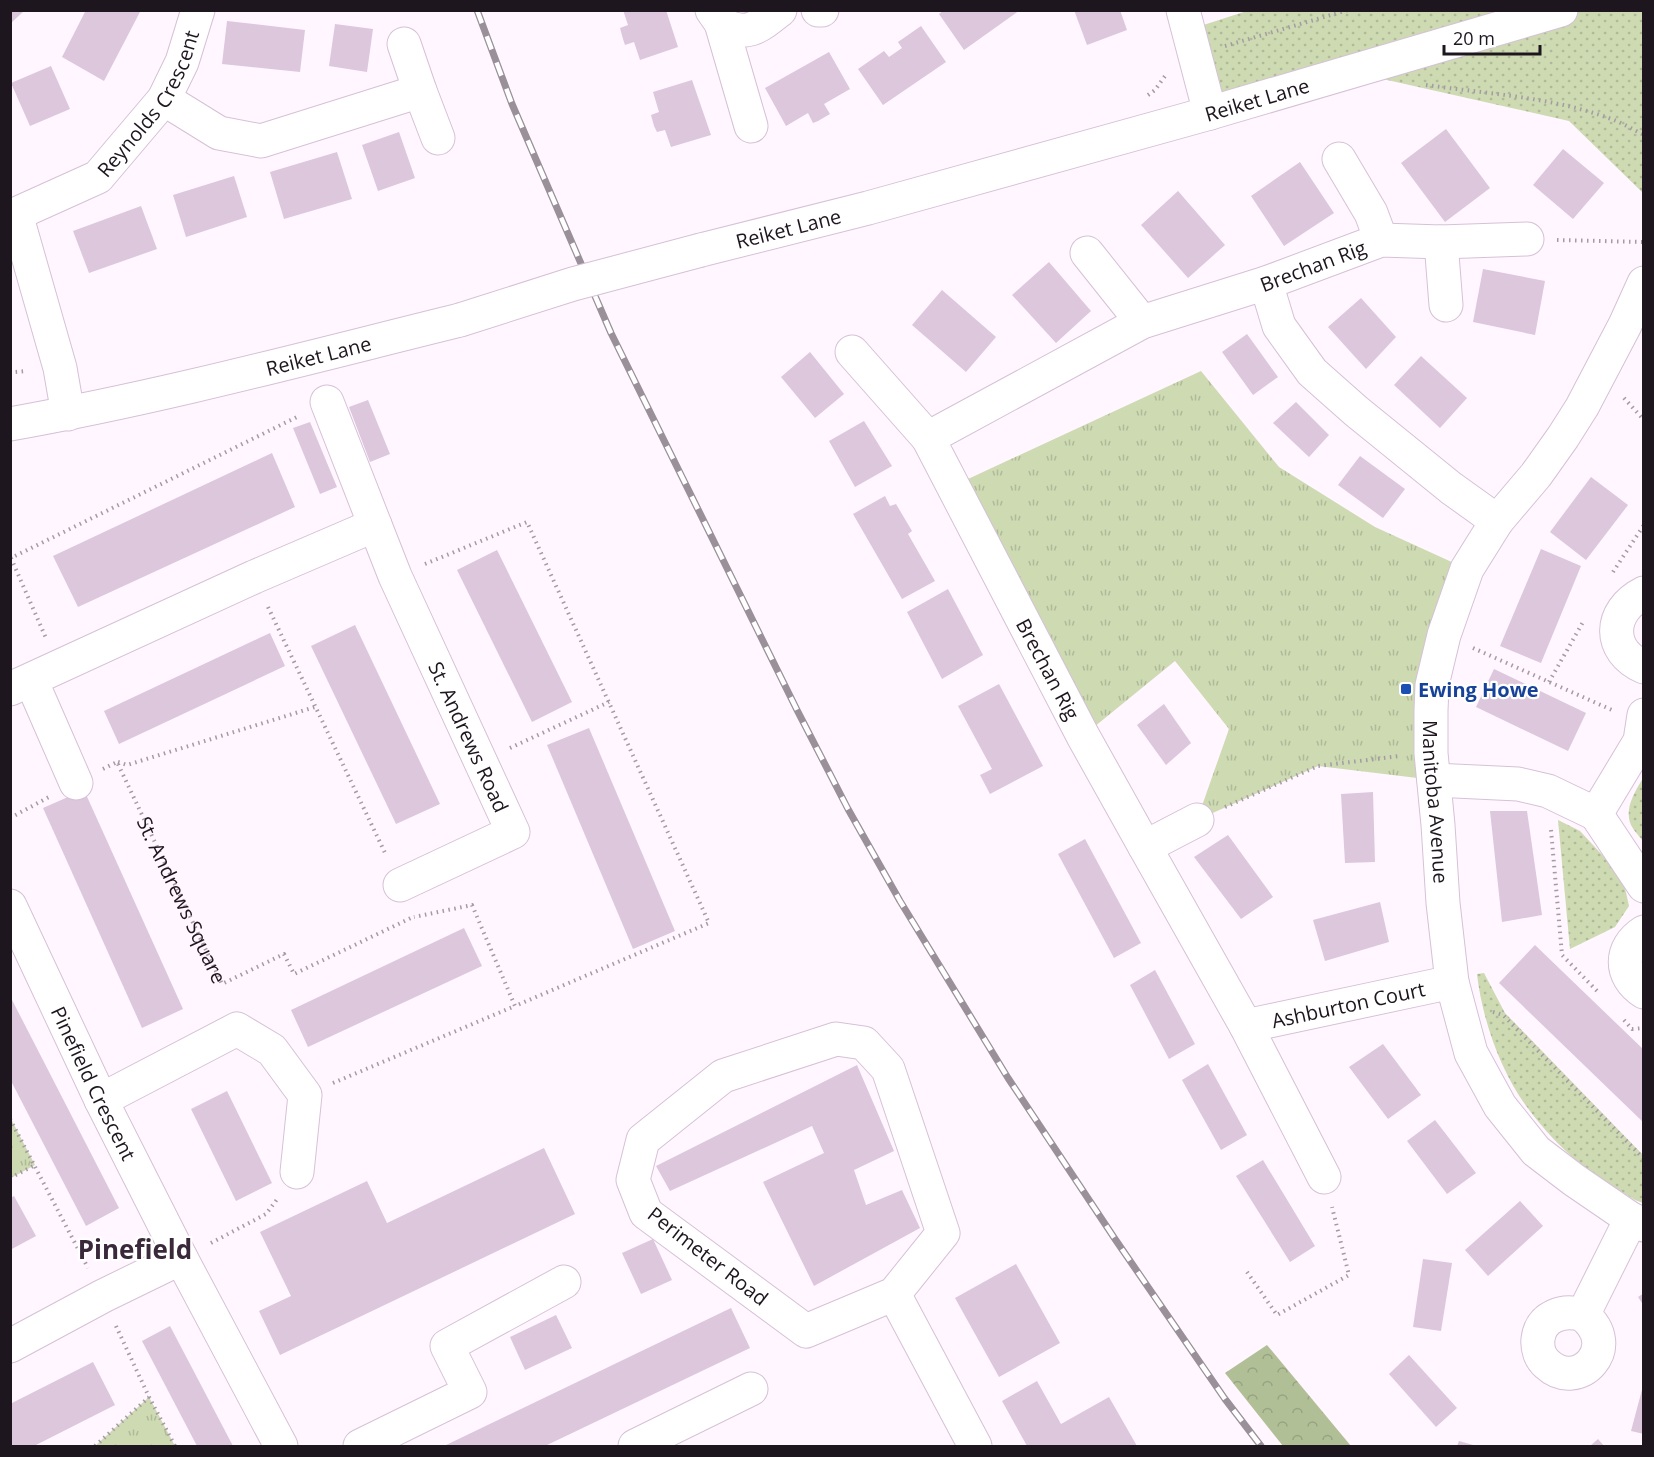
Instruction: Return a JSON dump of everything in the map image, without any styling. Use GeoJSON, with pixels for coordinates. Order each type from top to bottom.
{"type":"FeatureCollection","features":[{"type":"Feature","properties":{"kind":"street","name":"Reynolds Crescent"},"geometry":{"type":"LineString","coordinates":[[68,414],[62,376],[13,204],[98,177],[164,99],[182,62],[198,10]]}},
{"type":"Feature","properties":{"kind":"street"},"geometry":{"type":"LineString","coordinates":[[716,17],[732,30],[743,31],[763,24],[780,10]]}},
{"type":"Feature","properties":{"kind":"street"},"geometry":{"type":"LineString","coordinates":[[1183,10],[1210,113]]}},
{"type":"Feature","properties":{"kind":"street","name":"Reiket Lane"},"geometry":{"type":"LineString","coordinates":[[10,424],[149,396],[460,320],[573,284],[868,207],[1210,113],[1561,10]]}},
{"type":"Feature","properties":{"kind":"street"},"geometry":{"type":"LineString","coordinates":[[716,17],[751,126]]}},
{"type":"Feature","properties":{"kind":"street"},"geometry":{"type":"LineString","coordinates":[[404,44],[438,138]]}},
{"type":"Feature","properties":{"kind":"street"},"geometry":{"type":"LineString","coordinates":[[164,99],[219,133],[261,141],[420,91]]}},
{"type":"Feature","properties":{"kind":"street","name":"Brechan Rig"},"geometry":{"type":"LineString","coordinates":[[1339,159],[1371,213],[1381,240]]}},
{"type":"Feature","properties":{"kind":"street","name":"Brechan Rig"},"geometry":{"type":"LineString","coordinates":[[928,438],[1142,322],[1266,283],[1381,240],[1441,242],[1527,239]]}},
{"type":"Feature","properties":{"kind":"street"},"geometry":{"type":"LineString","coordinates":[[1441,242],[1446,304]]}},
{"type":"Feature","properties":{"kind":"street"},"geometry":{"type":"LineString","coordinates":[[1087,253],[1142,322]]}},
{"type":"Feature","properties":{"kind":"street"},"geometry":{"type":"LineString","coordinates":[[1266,283],[1279,326],[1312,372],[1451,488],[1497,521]]}},
{"type":"Feature","properties":{"kind":"street","name":"Manitoba Avenue"},"geometry":{"type":"LineString","coordinates":[[1637,1222],[1574,1180],[1536,1151],[1500,1106],[1471,1053],[1454,991],[1443,903],[1433,766],[1432,685],[1444,635],[1467,569],[1497,521],[1536,475],[1582,407],[1616,344],[1644,283]]}},
{"type":"Feature","properties":{"kind":"street","name":"Brechan Rig"},"geometry":{"type":"LineString","coordinates":[[852,352],[928,438],[1083,736],[1145,848]]}},
{"type":"Feature","properties":{"kind":"street","name":"St. Andrews Road"},"geometry":{"type":"LineString","coordinates":[[327,402],[395,576],[513,832],[400,885]]}},
{"type":"Feature","properties":{"kind":"street"},"geometry":{"type":"LineString","coordinates":[[76,783],[34,679],[254,577],[375,525]]}},
{"type":"Feature","properties":{"kind":"street"},"geometry":{"type":"LineString","coordinates":[[1644,593],[1632,599],[1623,608],[1618,619],[1617,632],[1619,643],[1625,654],[1634,663],[1644,667]]}},
{"type":"Feature","properties":{"kind":"street"},"geometry":{"type":"LineString","coordinates":[[1596,814],[1640,741],[1643,720]]}},
{"type":"Feature","properties":{"kind":"street"},"geometry":{"type":"LineString","coordinates":[[1433,766],[1548,791],[1596,814],[1644,886]]}},
{"type":"Feature","properties":{"kind":"street"},"geometry":{"type":"LineString","coordinates":[[1145,848],[1197,820]]}},
{"type":"Feature","properties":{"kind":"street","name":"Ashburton Court"},"geometry":{"type":"LineString","coordinates":[[1145,848],[1246,1026],[1324,1177]]}},
{"type":"Feature","properties":{"kind":"street","name":"Pinefield Crescent"},"geometry":{"type":"LineString","coordinates":[[10,906],[101,1100],[181,1258],[281,1446]]}},
{"type":"Feature","properties":{"kind":"street"},"geometry":{"type":"LineString","coordinates":[[1644,932],[1636,937],[1629,946],[1625,957],[1629,979],[1636,988],[1644,992]]}},
{"type":"Feature","properties":{"kind":"street","name":"Ashburton Court"},"geometry":{"type":"LineString","coordinates":[[1246,1026],[1454,991]]}},
{"type":"Feature","properties":{"kind":"street"},"geometry":{"type":"LineString","coordinates":[[101,1100],[237,1029],[272,1050],[305,1095],[297,1172]]}},
{"type":"Feature","properties":{"kind":"street","name":"Perimeter Road"},"geometry":{"type":"LineString","coordinates":[[836,1039],[864,1043],[888,1070],[943,1233],[894,1294],[806,1331],[646,1213],[633,1180],[643,1140],[723,1076],[836,1039]]}},
{"type":"Feature","properties":{"kind":"street"},"geometry":{"type":"LineString","coordinates":[[1583,1315],[1637,1222]]}},
{"type":"Feature","properties":{"kind":"street"},"geometry":{"type":"LineString","coordinates":[[10,1346],[103,1296],[181,1258]]}},
{"type":"Feature","properties":{"kind":"street"},"geometry":{"type":"LineString","coordinates":[[360,1446],[471,1392],[447,1346],[564,1282]]}},
{"type":"Feature","properties":{"kind":"street"},"geometry":{"type":"LineString","coordinates":[[894,1294],[975,1446]]}},
{"type":"Feature","properties":{"kind":"street"},"geometry":{"type":"LineString","coordinates":[[635,1446],[751,1389]]}},
{"type":"Feature","properties":{"kind":"path"},"geometry":{"type":"LineString","coordinates":[[1195,54],[1348,10]]}},
{"type":"Feature","properties":{"kind":"path"},"geometry":{"type":"LineString","coordinates":[[1426,85],[1549,101],[1617,121],[1644,135]]}},
{"type":"Feature","properties":{"kind":"path"},"geometry":{"type":"LineString","coordinates":[[1527,239],[1644,242]]}},
{"type":"Feature","properties":{"kind":"path"},"geometry":{"type":"LineString","coordinates":[[34,679],[11,557],[327,402]]}},
{"type":"Feature","properties":{"kind":"path"},"geometry":{"type":"LineString","coordinates":[[305,1095],[709,923],[527,522],[395,576]]}},
{"type":"Feature","properties":{"kind":"path"},"geometry":{"type":"LineString","coordinates":[[254,577],[413,917],[472,904],[515,1006]]}},
{"type":"Feature","properties":{"kind":"path"},"geometry":{"type":"LineString","coordinates":[[1444,635],[1643,720]]}},
{"type":"Feature","properties":{"kind":"path"},"geometry":{"type":"LineString","coordinates":[[480,762],[609,702]]}},
{"type":"Feature","properties":{"kind":"path"},"geometry":{"type":"LineString","coordinates":[[10,818],[117,762],[127,765],[315,706]]}},
{"type":"Feature","properties":{"kind":"path","name":"St. Andrews Square"},"geometry":{"type":"LineString","coordinates":[[117,762],[222,984],[284,954],[294,974],[413,917]]}},
{"type":"Feature","properties":{"kind":"path"},"geometry":{"type":"LineString","coordinates":[[1197,820],[1318,766],[1433,766]]}},
{"type":"Feature","properties":{"kind":"path"},"geometry":{"type":"LineString","coordinates":[[1548,791],[1562,954],[1599,994]]}},
{"type":"Feature","properties":{"kind":"path"},"geometry":{"type":"LineString","coordinates":[[1454,991],[1503,1015],[1644,1159]]}},
{"type":"Feature","properties":{"kind":"path"},"geometry":{"type":"LineString","coordinates":[[1619,1015],[1632,1029],[1644,1028]]}},
{"type":"Feature","properties":{"kind":"path"},"geometry":{"type":"LineString","coordinates":[[10,1178],[35,1165]]}},
{"type":"Feature","properties":{"kind":"path"},"geometry":{"type":"LineString","coordinates":[[181,1258],[266,1214],[297,1172]]}},
{"type":"Feature","properties":{"kind":"path"},"geometry":{"type":"LineString","coordinates":[[1247,1272],[1277,1315],[1350,1275],[1324,1177]]}},
{"type":"Feature","properties":{"kind":"path"},"geometry":{"type":"LineString","coordinates":[[95,1446],[149,1397]]}},
{"type":"Feature","properties":{"kind":"green space"},"geometry":{"type":"Polygon","coordinates":[[[1250,10],[1643,11],[1643,193],[1569,121],[1365,75],[1210,113],[1188,30],[1250,10]]]}},
{"type":"Feature","properties":{"kind":"green space"},"geometry":{"type":"Polygon","coordinates":[[[1201,371],[1279,467],[1375,527],[1467,569],[1444,635],[1434,780],[1318,766],[1197,820],[1229,729],[1175,661],[1083,736],[953,486],[1201,371]]]}},
{"type":"Feature","properties":{"kind":"green space"},"geometry":{"type":"Polygon","coordinates":[[[1643,778],[1643,841],[1631,825],[1629,812],[1631,800],[1643,778]]]}},
{"type":"Feature","properties":{"kind":"green space"},"geometry":{"type":"Polygon","coordinates":[[[1558,820],[1580,831],[1606,859],[1625,888],[1629,906],[1615,927],[1570,949],[1558,820]]]}},
{"type":"Feature","properties":{"kind":"green space"},"geometry":{"type":"Polygon","coordinates":[[[1484,973],[1505,1013],[1643,1155],[1643,1203],[1602,1180],[1568,1154],[1517,1093],[1494,1044],[1483,1008],[1477,974],[1484,973]]]}},
{"type":"Feature","properties":{"kind":"green space"},"geometry":{"type":"Polygon","coordinates":[[[11,1119],[35,1165],[10,1178],[11,1119]]]}},
{"type":"Feature","properties":{"kind":"green space"},"geometry":{"type":"Polygon","coordinates":[[[1267,1345],[1351,1446],[1283,1446],[1225,1373],[1267,1345]]]}},
{"type":"Feature","properties":{"kind":"green space"},"geometry":{"type":"Polygon","coordinates":[[[149,1397],[175,1446],[95,1446],[149,1397]]]}},
{"type":"Feature","properties":{"kind":"building"},"geometry":{"type":"Polygon","coordinates":[[[10,10],[25,10],[10,24],[10,10]]]}},
{"type":"Feature","properties":{"kind":"building"},"geometry":{"type":"Polygon","coordinates":[[[86,10],[141,10],[104,81],[62,57],[86,10]]]}},
{"type":"Feature","properties":{"kind":"building"},"geometry":{"type":"Polygon","coordinates":[[[623,10],[666,10],[678,47],[640,60],[634,42],[625,45],[620,28],[628,25],[623,10]]]}},
{"type":"Feature","properties":{"kind":"building"},"geometry":{"type":"Polygon","coordinates":[[[944,10],[1020,10],[964,50],[939,14],[944,10]]]}},
{"type":"Feature","properties":{"kind":"building"},"geometry":{"type":"Polygon","coordinates":[[[1074,10],[1120,10],[1127,30],[1087,45],[1074,10]]]}},
{"type":"Feature","properties":{"kind":"building"},"geometry":{"type":"Polygon","coordinates":[[[227,21],[305,30],[300,72],[222,64],[227,21]]]}},
{"type":"Feature","properties":{"kind":"building"},"geometry":{"type":"Polygon","coordinates":[[[335,24],[373,29],[367,72],[329,66],[335,24]]]}},
{"type":"Feature","properties":{"kind":"building"},"geometry":{"type":"Polygon","coordinates":[[[921,26],[946,62],[883,105],[858,69],[884,51],[889,57],[902,48],[898,42],[921,26]]]}},
{"type":"Feature","properties":{"kind":"building"},"geometry":{"type":"Polygon","coordinates":[[[829,52],[850,89],[824,104],[830,114],[818,121],[813,123],[808,113],[786,126],[765,88],[829,52]]]}},
{"type":"Feature","properties":{"kind":"building"},"geometry":{"type":"Polygon","coordinates":[[[51,66],[70,109],[30,126],[11,83],[51,66]]]}},
{"type":"Feature","properties":{"kind":"building"},"geometry":{"type":"Polygon","coordinates":[[[692,80],[711,135],[671,147],[665,130],[657,132],[654,126],[651,115],[659,112],[653,92],[692,80]]]}},
{"type":"Feature","properties":{"kind":"building"},"geometry":{"type":"Polygon","coordinates":[[[1446,129],[1490,188],[1445,222],[1401,163],[1446,129]]]}},
{"type":"Feature","properties":{"kind":"building"},"geometry":{"type":"Polygon","coordinates":[[[399,132],[415,178],[378,191],[362,145],[399,132]]]}},
{"type":"Feature","properties":{"kind":"building"},"geometry":{"type":"Polygon","coordinates":[[[1563,149],[1604,183],[1573,219],[1533,185],[1563,149]]]}},
{"type":"Feature","properties":{"kind":"building"},"geometry":{"type":"Polygon","coordinates":[[[337,152],[352,199],[284,219],[270,172],[337,152]]]}},
{"type":"Feature","properties":{"kind":"building"},"geometry":{"type":"Polygon","coordinates":[[[1300,162],[1334,213],[1284,246],[1251,196],[1300,162]]]}},
{"type":"Feature","properties":{"kind":"building"},"geometry":{"type":"Polygon","coordinates":[[[234,176],[247,217],[186,237],[173,195],[234,176]]]}},
{"type":"Feature","properties":{"kind":"building"},"geometry":{"type":"Polygon","coordinates":[[[1178,191],[1225,245],[1188,278],[1141,225],[1178,191]]]}},
{"type":"Feature","properties":{"kind":"building"},"geometry":{"type":"Polygon","coordinates":[[[141,206],[157,249],[89,273],[73,231],[141,206]]]}},
{"type":"Feature","properties":{"kind":"building"},"geometry":{"type":"Polygon","coordinates":[[[1049,262],[1091,311],[1056,343],[1012,295],[1049,262]]]}},
{"type":"Feature","properties":{"kind":"building"},"geometry":{"type":"Polygon","coordinates":[[[1483,269],[1545,281],[1535,335],[1473,322],[1483,269]]]}},
{"type":"Feature","properties":{"kind":"building"},"geometry":{"type":"Polygon","coordinates":[[[942,290],[996,337],[966,372],[912,325],[942,290]]]}},
{"type":"Feature","properties":{"kind":"building"},"geometry":{"type":"Polygon","coordinates":[[[1361,298],[1396,337],[1366,369],[1328,327],[1361,298]]]}},
{"type":"Feature","properties":{"kind":"building"},"geometry":{"type":"Polygon","coordinates":[[[1247,334],[1278,377],[1253,395],[1222,352],[1247,334]]]}},
{"type":"Feature","properties":{"kind":"building"},"geometry":{"type":"Polygon","coordinates":[[[810,352],[844,394],[815,418],[781,377],[810,352]]]}},
{"type":"Feature","properties":{"kind":"building"},"geometry":{"type":"Polygon","coordinates":[[[1421,356],[1467,398],[1440,428],[1394,385],[1421,356]]]}},
{"type":"Feature","properties":{"kind":"building"},"geometry":{"type":"Polygon","coordinates":[[[368,400],[390,454],[370,462],[349,407],[368,400]]]}},
{"type":"Feature","properties":{"kind":"building"},"geometry":{"type":"Polygon","coordinates":[[[1296,402],[1329,435],[1309,457],[1273,423],[1296,402]]]}},
{"type":"Feature","properties":{"kind":"building"},"geometry":{"type":"Polygon","coordinates":[[[864,421],[892,466],[855,487],[829,441],[864,421]]]}},
{"type":"Feature","properties":{"kind":"building"},"geometry":{"type":"Polygon","coordinates":[[[310,422],[337,487],[320,494],[293,428],[310,422]]]}},
{"type":"Feature","properties":{"kind":"building"},"geometry":{"type":"Polygon","coordinates":[[[272,453],[295,507],[78,607],[53,556],[272,453]]]}},
{"type":"Feature","properties":{"kind":"building"},"geometry":{"type":"Polygon","coordinates":[[[1360,456],[1405,489],[1383,518],[1338,485],[1360,456]]]}},
{"type":"Feature","properties":{"kind":"building"},"geometry":{"type":"Polygon","coordinates":[[[1591,477],[1628,505],[1586,560],[1550,532],[1591,477]]]}},
{"type":"Feature","properties":{"kind":"building"},"geometry":{"type":"Polygon","coordinates":[[[885,496],[890,506],[896,504],[912,531],[908,534],[935,581],[902,599],[853,514],[885,496]]]}},
{"type":"Feature","properties":{"kind":"building"},"geometry":{"type":"Polygon","coordinates":[[[1541,549],[1581,566],[1541,663],[1500,646],[1541,549]]]}},
{"type":"Feature","properties":{"kind":"building"},"geometry":{"type":"Polygon","coordinates":[[[497,550],[572,702],[532,722],[457,570],[497,550]]]}},
{"type":"Feature","properties":{"kind":"building"},"geometry":{"type":"Polygon","coordinates":[[[948,589],[983,655],[942,679],[907,612],[948,589]]]}},
{"type":"Feature","properties":{"kind":"building"},"geometry":{"type":"Polygon","coordinates":[[[355,625],[440,804],[396,824],[311,646],[355,625]]]}},
{"type":"Feature","properties":{"kind":"building"},"geometry":{"type":"Polygon","coordinates":[[[270,633],[285,666],[119,744],[104,711],[270,633]]]}},
{"type":"Feature","properties":{"kind":"building"},"geometry":{"type":"Polygon","coordinates":[[[1494,669],[1586,713],[1568,751],[1476,707],[1494,669]]]}},
{"type":"Feature","properties":{"kind":"building"},"geometry":{"type":"Polygon","coordinates":[[[999,684],[1043,766],[990,794],[980,775],[992,769],[958,706],[999,684]]]}},
{"type":"Feature","properties":{"kind":"building"},"geometry":{"type":"Polygon","coordinates":[[[1164,704],[1191,743],[1166,765],[1137,725],[1164,704]]]}},
{"type":"Feature","properties":{"kind":"building"},"geometry":{"type":"Polygon","coordinates":[[[589,728],[675,931],[633,949],[547,745],[589,728]]]}},
{"type":"Feature","properties":{"kind":"building"},"geometry":{"type":"Polygon","coordinates":[[[84,790],[183,1009],[142,1028],[43,808],[84,790]]]}},
{"type":"Feature","properties":{"kind":"building"},"geometry":{"type":"Polygon","coordinates":[[[1373,792],[1375,862],[1345,863],[1341,794],[1373,792]]]}},
{"type":"Feature","properties":{"kind":"building"},"geometry":{"type":"Polygon","coordinates":[[[1490,811],[1527,811],[1542,915],[1502,922],[1490,811]]]}},
{"type":"Feature","properties":{"kind":"building"},"geometry":{"type":"Polygon","coordinates":[[[1228,835],[1273,897],[1241,919],[1194,857],[1228,835]]]}},
{"type":"Feature","properties":{"kind":"building"},"geometry":{"type":"Polygon","coordinates":[[[1085,839],[1141,943],[1114,958],[1058,854],[1085,839]]]}},
{"type":"Feature","properties":{"kind":"building"},"geometry":{"type":"Polygon","coordinates":[[[1380,902],[1389,942],[1325,961],[1313,920],[1380,902]]]}},
{"type":"Feature","properties":{"kind":"building"},"geometry":{"type":"Polygon","coordinates":[[[464,928],[482,966],[308,1047],[291,1010],[464,928]]]}},
{"type":"Feature","properties":{"kind":"building"},"geometry":{"type":"Polygon","coordinates":[[[1535,945],[1644,1050],[1644,1123],[1499,983],[1535,945]]]}},
{"type":"Feature","properties":{"kind":"building"},"geometry":{"type":"Polygon","coordinates":[[[1155,970],[1195,1044],[1169,1059],[1130,985],[1155,970]]]}},
{"type":"Feature","properties":{"kind":"building"},"geometry":{"type":"Polygon","coordinates":[[[10,996],[119,1208],[86,1226],[10,1079],[10,996]]]}},
{"type":"Feature","properties":{"kind":"building"},"geometry":{"type":"Polygon","coordinates":[[[1383,1044],[1421,1095],[1388,1119],[1349,1067],[1383,1044]]]}},
{"type":"Feature","properties":{"kind":"building"},"geometry":{"type":"Polygon","coordinates":[[[1208,1064],[1247,1135],[1221,1150],[1182,1080],[1208,1064]]]}},
{"type":"Feature","properties":{"kind":"building"},"geometry":{"type":"Polygon","coordinates":[[[857,1065],[894,1151],[854,1170],[866,1205],[902,1190],[920,1228],[814,1286],[763,1182],[824,1153],[812,1126],[670,1191],[656,1166],[857,1065]]]}},
{"type":"Feature","properties":{"kind":"building"},"geometry":{"type":"Polygon","coordinates":[[[227,1091],[272,1183],[236,1201],[191,1109],[227,1091]]]}},
{"type":"Feature","properties":{"kind":"building"},"geometry":{"type":"Polygon","coordinates":[[[1435,1120],[1476,1173],[1447,1194],[1407,1141],[1435,1120]]]}},
{"type":"Feature","properties":{"kind":"building"},"geometry":{"type":"Polygon","coordinates":[[[544,1148],[575,1214],[280,1355],[259,1311],[291,1296],[260,1232],[367,1181],[387,1223],[544,1148]]]}},
{"type":"Feature","properties":{"kind":"building"},"geometry":{"type":"Polygon","coordinates":[[[1263,1160],[1315,1246],[1290,1262],[1236,1176],[1263,1160]]]}},
{"type":"Feature","properties":{"kind":"building"},"geometry":{"type":"Polygon","coordinates":[[[14,1196],[36,1236],[10,1250],[10,1198],[14,1196]]]}},
{"type":"Feature","properties":{"kind":"building"},"geometry":{"type":"Polygon","coordinates":[[[1520,1201],[1543,1226],[1488,1276],[1465,1250],[1520,1201]]]}},
{"type":"Feature","properties":{"kind":"building"},"geometry":{"type":"Polygon","coordinates":[[[653,1239],[672,1280],[641,1294],[622,1253],[653,1239]]]}},
{"type":"Feature","properties":{"kind":"building"},"geometry":{"type":"Polygon","coordinates":[[[1423,1259],[1452,1263],[1441,1331],[1413,1327],[1423,1259]]]}},
{"type":"Feature","properties":{"kind":"building"},"geometry":{"type":"Polygon","coordinates":[[[1016,1264],[1060,1343],[999,1377],[955,1298],[1016,1264]]]}},
{"type":"Feature","properties":{"kind":"building"},"geometry":{"type":"Polygon","coordinates":[[[1644,1293],[1644,1306],[1638,1297],[1644,1293]]]}},
{"type":"Feature","properties":{"kind":"building"},"geometry":{"type":"Polygon","coordinates":[[[731,1308],[750,1348],[545,1446],[444,1446],[731,1308]]]}},
{"type":"Feature","properties":{"kind":"building"},"geometry":{"type":"Polygon","coordinates":[[[556,1315],[572,1348],[525,1370],[510,1337],[556,1315]]]}},
{"type":"Feature","properties":{"kind":"building"},"geometry":{"type":"Polygon","coordinates":[[[170,1326],[233,1446],[197,1446],[142,1341],[170,1326]]]}},
{"type":"Feature","properties":{"kind":"building"},"geometry":{"type":"Polygon","coordinates":[[[1409,1355],[1457,1408],[1436,1427],[1389,1374],[1409,1355]]]}},
{"type":"Feature","properties":{"kind":"building"},"geometry":{"type":"Polygon","coordinates":[[[93,1362],[115,1405],[34,1446],[10,1446],[10,1404],[93,1362]]]}},
{"type":"Feature","properties":{"kind":"building"},"geometry":{"type":"Polygon","coordinates":[[[1037,1381],[1061,1424],[1109,1397],[1137,1446],[1027,1446],[1002,1401],[1037,1381]]]}},
{"type":"Feature","properties":{"kind":"building"},"geometry":{"type":"Polygon","coordinates":[[[1644,1386],[1644,1434],[1631,1431],[1644,1386]]]}},
{"type":"Feature","properties":{"kind":"building"},"geometry":{"type":"Polygon","coordinates":[[[1598,1439],[1604,1446],[1590,1446],[1598,1439]]]}},
{"type":"Feature","properties":{"kind":"building"},"geometry":{"type":"Polygon","coordinates":[[[1459,1441],[1477,1446],[1457,1446],[1459,1441]]]}},
{"type":"Feature","properties":{"kind":"railway"},"geometry":{"type":"LineString","coordinates":[[477,10],[512,104],[611,333],[848,809],[900,901],[1008,1078],[1115,1239],[1225,1399],[1261,1446]]}},
{"type":"Feature","properties":{"kind":"place","name":"Ewing Howe"},"geometry":{"type":"Point","coordinates":[1406,689]}},
{"type":"Feature","properties":{"kind":"district","name":"Pinefield"},"geometry":{"type":"Point","coordinates":[135,1249]}}]}
